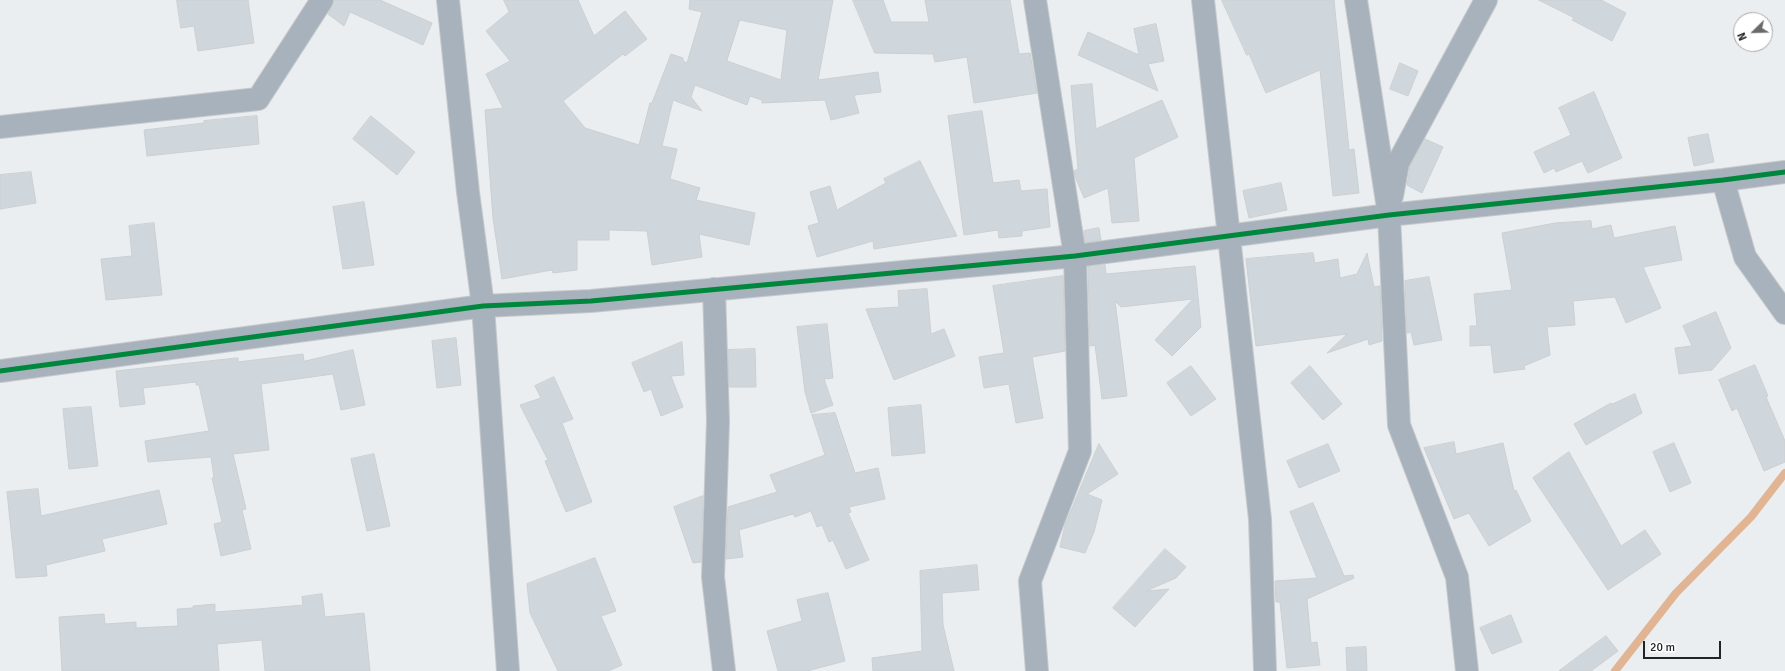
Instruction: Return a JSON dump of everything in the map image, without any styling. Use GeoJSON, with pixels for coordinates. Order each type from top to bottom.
{"type":"FeatureCollection","features":[{"type":"Feature","properties":{"kind":"street"},"geometry":{"type":"LineString","coordinates":[[0,127],[258,99],[322,0]]}},
{"type":"Feature","properties":{"kind":"street"},"geometry":{"type":"LineString","coordinates":[[448,0],[468,192],[483,306],[508,671]]}},
{"type":"Feature","properties":{"kind":"street"},"geometry":{"type":"LineString","coordinates":[[1035,0],[1075,256],[1080,451],[1030,581],[1037,671]]}},
{"type":"Feature","properties":{"kind":"street"},"geometry":{"type":"LineString","coordinates":[[1202,0],[1260,519],[1265,671]]}},
{"type":"Feature","properties":{"kind":"street"},"geometry":{"type":"LineString","coordinates":[[1356,0],[1389,215],[1399,425],[1457,577],[1467,671]]}},
{"type":"Feature","properties":{"kind":"street"},"geometry":{"type":"LineString","coordinates":[[1389,215],[1398,163],[1486,0]]}},
{"type":"Feature","properties":{"kind":"street"},"geometry":{"type":"LineString","coordinates":[[0,371],[483,306],[591,301],[1075,256],[1389,215],[1723,180],[1785,172]]}},
{"type":"Feature","properties":{"kind":"street"},"geometry":{"type":"LineString","coordinates":[[1723,180],[1745,257],[1785,313]]}},
{"type":"Feature","properties":{"kind":"street"},"geometry":{"type":"LineString","coordinates":[[714,289],[718,421],[713,577],[724,671]]}},
{"type":"Feature","properties":{"kind":"building"},"geometry":{"type":"Polygon","coordinates":[[[177,0],[248,0],[254,43],[198,51],[194,26],[181,28],[177,0]]]}},
{"type":"Feature","properties":{"kind":"building"},"geometry":{"type":"Polygon","coordinates":[[[334,0],[380,0],[432,23],[423,45],[350,12],[344,26],[328,14],[334,0]]]}},
{"type":"Feature","properties":{"kind":"building"},"geometry":{"type":"Polygon","coordinates":[[[504,0],[578,0],[594,36],[625,11],[647,39],[625,56],[623,54],[563,101],[585,128],[639,145],[650,103],[652,103],[671,54],[683,58],[683,61],[687,63],[702,12],[689,9],[690,0],[833,0],[818,80],[878,72],[881,92],[854,95],[859,113],[831,120],[825,100],[762,103],[762,100],[750,96],[747,105],[695,85],[691,97],[702,111],[673,100],[662,146],[677,149],[670,179],[700,188],[696,200],[755,213],[749,245],[699,234],[702,257],[652,265],[647,231],[609,230],[609,240],[577,240],[577,270],[553,273],[552,270],[502,279],[493,218],[485,110],[503,108],[486,74],[510,61],[486,31],[509,12],[504,0]],[[740,20],[727,61],[781,80],[787,30],[740,20]]]}},
{"type":"Feature","properties":{"kind":"building"},"geometry":{"type":"Polygon","coordinates":[[[853,0],[883,0],[891,22],[929,22],[925,0],[1010,0],[1019,54],[1030,53],[1037,93],[974,103],[967,57],[935,62],[933,54],[875,53],[853,0]]]}},
{"type":"Feature","properties":{"kind":"building"},"geometry":{"type":"Polygon","coordinates":[[[1222,0],[1334,0],[1349,150],[1354,149],[1359,193],[1333,196],[1320,70],[1266,93],[1249,54],[1247,55],[1222,0]]]}},
{"type":"Feature","properties":{"kind":"building"},"geometry":{"type":"Polygon","coordinates":[[[1539,0],[1601,0],[1626,13],[1612,41],[1572,20],[1574,18],[1539,0]]]}},
{"type":"Feature","properties":{"kind":"building"},"geometry":{"type":"Polygon","coordinates":[[[1156,24],[1164,61],[1148,64],[1158,91],[1078,55],[1088,32],[1139,55],[1134,29],[1156,24]]]}},
{"type":"Feature","properties":{"kind":"building"},"geometry":{"type":"Polygon","coordinates":[[[1400,63],[1418,71],[1408,96],[1390,89],[1400,63]]]}},
{"type":"Feature","properties":{"kind":"building"},"geometry":{"type":"Polygon","coordinates":[[[1092,84],[1096,129],[1162,100],[1178,137],[1134,158],[1139,221],[1112,223],[1108,188],[1084,198],[1075,176],[1074,171],[1078,169],[1071,86],[1092,84]]]}},
{"type":"Feature","properties":{"kind":"building"},"geometry":{"type":"Polygon","coordinates":[[[1594,92],[1622,158],[1588,173],[1582,161],[1556,172],[1554,168],[1544,173],[1534,152],[1571,135],[1559,108],[1594,92]]]}},
{"type":"Feature","properties":{"kind":"building"},"geometry":{"type":"Polygon","coordinates":[[[982,111],[993,183],[1019,180],[1021,191],[1047,189],[1050,227],[1022,231],[1022,236],[999,238],[998,230],[964,235],[948,116],[982,111]]]}},
{"type":"Feature","properties":{"kind":"building"},"geometry":{"type":"Polygon","coordinates":[[[257,116],[259,144],[147,156],[144,130],[204,123],[204,121],[257,116]]]}},
{"type":"Feature","properties":{"kind":"building"},"geometry":{"type":"Polygon","coordinates":[[[371,116],[415,152],[397,175],[353,139],[371,116]]]}},
{"type":"Feature","properties":{"kind":"building"},"geometry":{"type":"Polygon","coordinates":[[[1708,134],[1714,162],[1694,166],[1688,138],[1708,134]]]}},
{"type":"Feature","properties":{"kind":"building"},"geometry":{"type":"Polygon","coordinates":[[[1425,139],[1443,147],[1422,193],[1407,185],[1410,167],[1425,139]]]}},
{"type":"Feature","properties":{"kind":"building"},"geometry":{"type":"Polygon","coordinates":[[[920,161],[957,236],[874,249],[873,241],[817,257],[808,226],[819,223],[810,192],[830,186],[837,210],[886,183],[884,179],[920,161]]]}},
{"type":"Feature","properties":{"kind":"building"},"geometry":{"type":"Polygon","coordinates":[[[31,172],[36,203],[0,209],[0,175],[31,172]]]}},
{"type":"Feature","properties":{"kind":"building"},"geometry":{"type":"Polygon","coordinates":[[[1281,183],[1287,210],[1249,218],[1243,191],[1281,183]]]}},
{"type":"Feature","properties":{"kind":"building"},"geometry":{"type":"Polygon","coordinates":[[[364,202],[374,265],[343,269],[333,207],[364,202]]]}},
{"type":"Feature","properties":{"kind":"building"},"geometry":{"type":"Polygon","coordinates":[[[1591,221],[1592,229],[1611,225],[1614,238],[1675,226],[1682,260],[1643,267],[1661,308],[1626,323],[1615,297],[1573,301],[1575,325],[1547,327],[1550,355],[1524,366],[1525,369],[1494,373],[1491,345],[1470,346],[1470,326],[1477,326],[1474,294],[1512,290],[1502,233],[1555,223],[1591,221]]]}},
{"type":"Feature","properties":{"kind":"building"},"geometry":{"type":"Polygon","coordinates":[[[154,223],[162,295],[106,300],[101,259],[132,256],[129,226],[154,223]]]}},
{"type":"Feature","properties":{"kind":"building"},"geometry":{"type":"Polygon","coordinates":[[[1099,228],[1101,240],[1085,242],[1084,231],[1099,228]]]}},
{"type":"Feature","properties":{"kind":"building"},"geometry":{"type":"Polygon","coordinates":[[[1313,253],[1315,263],[1338,259],[1340,278],[1357,274],[1367,253],[1374,287],[1380,286],[1382,341],[1369,345],[1368,339],[1327,353],[1347,334],[1256,346],[1246,259],[1313,253]]]}},
{"type":"Feature","properties":{"kind":"building"},"geometry":{"type":"Polygon","coordinates":[[[1105,265],[1106,274],[1195,266],[1201,327],[1172,356],[1155,340],[1193,299],[1121,307],[1115,301],[1127,396],[1102,399],[1095,345],[1090,346],[1088,267],[1105,265]]]}},
{"type":"Feature","properties":{"kind":"building"},"geometry":{"type":"Polygon","coordinates":[[[1063,276],[1065,351],[1032,357],[1043,418],[1016,423],[1009,384],[984,388],[979,357],[1004,353],[993,286],[1063,276]]]}},
{"type":"Feature","properties":{"kind":"building"},"geometry":{"type":"Polygon","coordinates":[[[1429,277],[1442,340],[1414,345],[1411,332],[1407,333],[1405,281],[1429,277]]]}},
{"type":"Feature","properties":{"kind":"building"},"geometry":{"type":"Polygon","coordinates":[[[927,289],[931,334],[944,329],[955,356],[894,380],[866,309],[899,307],[898,291],[927,289]]]}},
{"type":"Feature","properties":{"kind":"building"},"geometry":{"type":"Polygon","coordinates":[[[1716,312],[1731,348],[1712,370],[1679,374],[1675,348],[1692,346],[1683,326],[1716,312]]]}},
{"type":"Feature","properties":{"kind":"building"},"geometry":{"type":"Polygon","coordinates":[[[827,324],[833,378],[824,379],[833,405],[811,413],[805,392],[797,327],[827,324]]]}},
{"type":"Feature","properties":{"kind":"building"},"geometry":{"type":"Polygon","coordinates":[[[456,338],[461,385],[437,388],[432,341],[456,338]]]}},
{"type":"Feature","properties":{"kind":"building"},"geometry":{"type":"Polygon","coordinates":[[[682,342],[684,375],[671,376],[683,407],[661,416],[651,389],[644,392],[632,363],[682,342]]]}},
{"type":"Feature","properties":{"kind":"building"},"geometry":{"type":"Polygon","coordinates":[[[755,349],[756,387],[729,387],[728,350],[755,349]]]}},
{"type":"Feature","properties":{"kind":"building"},"geometry":{"type":"Polygon","coordinates":[[[353,350],[365,405],[341,410],[333,374],[261,384],[269,450],[233,454],[246,509],[242,510],[251,549],[221,556],[214,524],[222,522],[212,478],[214,478],[211,457],[148,462],[145,441],[209,431],[199,385],[196,385],[196,382],[143,388],[145,404],[120,407],[116,371],[236,358],[238,358],[238,362],[303,354],[304,361],[353,350]]]}},
{"type":"Feature","properties":{"kind":"building"},"geometry":{"type":"Polygon","coordinates":[[[1755,365],[1768,396],[1766,397],[1785,441],[1785,462],[1764,471],[1737,408],[1732,411],[1719,380],[1755,365]]]}},
{"type":"Feature","properties":{"kind":"building"},"geometry":{"type":"Polygon","coordinates":[[[1191,366],[1216,399],[1191,416],[1167,383],[1191,366]]]}},
{"type":"Feature","properties":{"kind":"building"},"geometry":{"type":"Polygon","coordinates":[[[1310,366],[1342,404],[1323,420],[1291,383],[1310,366]]]}},
{"type":"Feature","properties":{"kind":"building"},"geometry":{"type":"Polygon","coordinates":[[[554,377],[573,419],[562,423],[592,502],[566,512],[545,461],[548,460],[520,405],[541,398],[535,386],[554,377]]]}},
{"type":"Feature","properties":{"kind":"building"},"geometry":{"type":"Polygon","coordinates":[[[1635,394],[1642,413],[1586,445],[1574,424],[1611,403],[1612,404],[1635,394]]]}},
{"type":"Feature","properties":{"kind":"building"},"geometry":{"type":"Polygon","coordinates":[[[921,405],[925,453],[892,456],[888,408],[921,405]]]}},
{"type":"Feature","properties":{"kind":"building"},"geometry":{"type":"Polygon","coordinates":[[[91,407],[98,466],[69,469],[63,409],[91,407]]]}},
{"type":"Feature","properties":{"kind":"building"},"geometry":{"type":"Polygon","coordinates":[[[835,413],[855,473],[878,468],[885,499],[849,507],[851,512],[848,513],[869,560],[846,569],[833,540],[829,542],[822,525],[817,527],[811,511],[795,517],[793,514],[739,530],[743,557],[726,559],[728,507],[777,492],[770,475],[825,455],[812,415],[835,413]]]}},
{"type":"Feature","properties":{"kind":"building"},"geometry":{"type":"Polygon","coordinates":[[[1454,442],[1456,454],[1503,443],[1514,491],[1516,490],[1531,521],[1489,546],[1469,513],[1454,519],[1424,448],[1454,442]]]}},
{"type":"Feature","properties":{"kind":"building"},"geometry":{"type":"Polygon","coordinates":[[[1674,443],[1691,483],[1670,492],[1653,452],[1674,443]]]}},
{"type":"Feature","properties":{"kind":"building"},"geometry":{"type":"Polygon","coordinates":[[[1099,444],[1118,474],[1087,494],[1102,500],[1094,532],[1085,553],[1060,547],[1065,525],[1099,444]]]}},
{"type":"Feature","properties":{"kind":"building"},"geometry":{"type":"Polygon","coordinates":[[[1328,444],[1340,471],[1299,488],[1287,461],[1328,444]]]}},
{"type":"Feature","properties":{"kind":"building"},"geometry":{"type":"Polygon","coordinates":[[[1569,452],[1621,546],[1645,530],[1661,554],[1608,590],[1533,478],[1569,452]]]}},
{"type":"Feature","properties":{"kind":"building"},"geometry":{"type":"Polygon","coordinates":[[[374,454],[390,526],[367,531],[351,459],[374,454]]]}},
{"type":"Feature","properties":{"kind":"building"},"geometry":{"type":"Polygon","coordinates":[[[38,489],[41,516],[159,490],[167,524],[102,539],[105,551],[46,565],[47,576],[16,578],[7,492],[38,489]]]}},
{"type":"Feature","properties":{"kind":"building"},"geometry":{"type":"Polygon","coordinates":[[[703,496],[701,562],[693,563],[674,507],[703,496]]]}},
{"type":"Feature","properties":{"kind":"building"},"geometry":{"type":"Polygon","coordinates":[[[1313,503],[1344,576],[1353,575],[1354,578],[1307,599],[1311,643],[1317,642],[1320,665],[1287,668],[1280,602],[1276,602],[1275,581],[1317,578],[1290,512],[1313,503]]]}},
{"type":"Feature","properties":{"kind":"building"},"geometry":{"type":"Polygon","coordinates":[[[1165,549],[1186,567],[1176,578],[1146,591],[1169,589],[1135,627],[1113,608],[1165,549]]]}},
{"type":"Feature","properties":{"kind":"building"},"geometry":{"type":"Polygon","coordinates":[[[595,558],[616,611],[601,616],[622,665],[608,671],[558,671],[530,613],[527,584],[595,558]]]}},
{"type":"Feature","properties":{"kind":"building"},"geometry":{"type":"Polygon","coordinates":[[[977,565],[979,590],[942,593],[943,625],[954,671],[873,671],[872,658],[922,651],[920,571],[977,565]]]}},
{"type":"Feature","properties":{"kind":"building"},"geometry":{"type":"Polygon","coordinates":[[[828,593],[845,661],[807,671],[778,671],[767,631],[802,621],[797,600],[828,593]]]}},
{"type":"Feature","properties":{"kind":"building"},"geometry":{"type":"Polygon","coordinates":[[[322,594],[325,617],[364,613],[370,671],[265,671],[262,640],[217,644],[219,671],[62,671],[59,617],[104,614],[105,624],[136,622],[136,628],[178,626],[177,609],[215,604],[215,612],[303,605],[302,597],[322,594]]]}},
{"type":"Feature","properties":{"kind":"building"},"geometry":{"type":"Polygon","coordinates":[[[1511,615],[1522,642],[1492,654],[1480,628],[1511,615]]]}},
{"type":"Feature","properties":{"kind":"building"},"geometry":{"type":"Polygon","coordinates":[[[1606,636],[1618,651],[1591,671],[1559,671],[1606,636]]]}},
{"type":"Feature","properties":{"kind":"building"},"geometry":{"type":"Polygon","coordinates":[[[1366,647],[1367,671],[1347,671],[1346,648],[1366,647]]]}},
{"type":"Feature","properties":{"kind":"waterway"},"geometry":{"type":"LineString","coordinates":[[1615,671],[1676,593],[1751,517],[1785,473]]}},
{"type":"Feature","properties":{"kind":"cycle path"},"geometry":{"type":"LineString","coordinates":[[0,371],[483,306],[591,301],[1075,256],[1389,215],[1723,180],[1785,172]]}}]}
